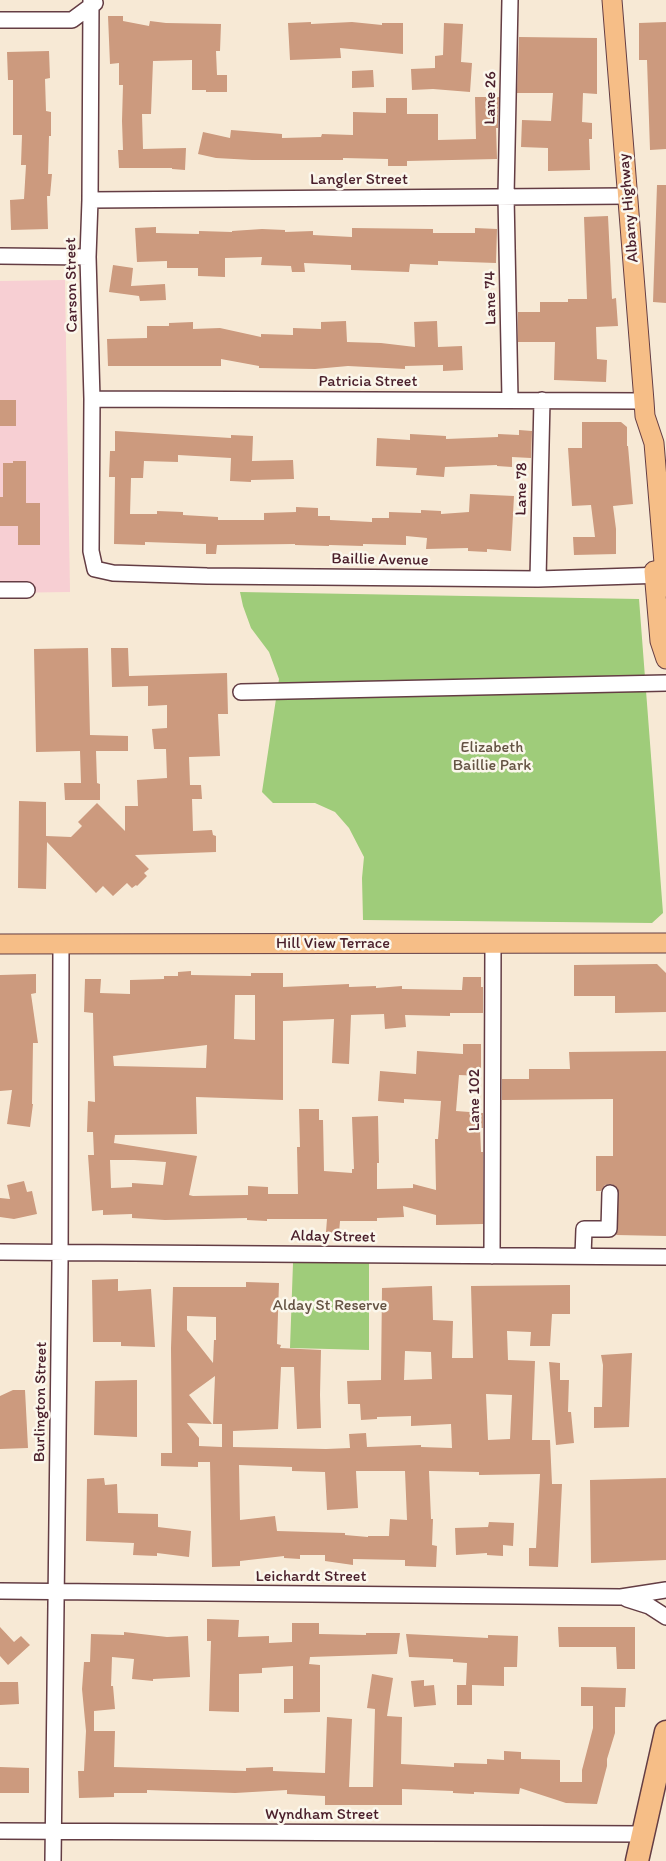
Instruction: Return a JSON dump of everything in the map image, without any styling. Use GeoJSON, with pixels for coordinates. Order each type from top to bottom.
{"type":"FeatureCollection","features":[{"type":"Feature","properties":{"kind":"highway"},"geometry":{"type":"LineString","coordinates":[[636,1861],[666,1732]]}},
{"type":"Feature","properties":{"kind":"main road","name":"Albany Highway"},"geometry":{"type":"LineString","coordinates":[[612,0],[645,408],[654,443],[662,579],[660,641],[666,659]]}},
{"type":"Feature","properties":{"kind":"main road","name":"Hill View Terrace"},"geometry":{"type":"LineString","coordinates":[[0,944],[666,943]]}},
{"type":"Feature","properties":{"kind":"street","name":"Lane 26"},"geometry":{"type":"LineString","coordinates":[[506,196],[510,0]]}},
{"type":"Feature","properties":{"kind":"street"},"geometry":{"type":"LineString","coordinates":[[0,20],[72,20],[94,2]]}},
{"type":"Feature","properties":{"kind":"street","name":"Carson Street"},"geometry":{"type":"LineString","coordinates":[[94,2],[88,257],[92,399],[91,551],[95,569]]}},
{"type":"Feature","properties":{"kind":"street","name":"Lane 74"},"geometry":{"type":"LineString","coordinates":[[506,196],[510,399]]}},
{"type":"Feature","properties":{"kind":"street","name":"Langler Street"},"geometry":{"type":"LineString","coordinates":[[90,200],[628,196]]}},
{"type":"Feature","properties":{"kind":"street"},"geometry":{"type":"LineString","coordinates":[[0,256],[88,257]]}},
{"type":"Feature","properties":{"kind":"street","name":"Patricia Street"},"geometry":{"type":"LineString","coordinates":[[92,399],[510,399],[645,408]]}},
{"type":"Feature","properties":{"kind":"street","name":"Lane 78"},"geometry":{"type":"LineString","coordinates":[[538,579],[542,400]]}},
{"type":"Feature","properties":{"kind":"street","name":"Baillie Avenue"},"geometry":{"type":"LineString","coordinates":[[95,569],[113,573],[207,576],[662,579]]}},
{"type":"Feature","properties":{"kind":"street"},"geometry":{"type":"LineString","coordinates":[[0,590],[27,590]]}},
{"type":"Feature","properties":{"kind":"street"},"geometry":{"type":"LineString","coordinates":[[242,692],[666,683]]}},
{"type":"Feature","properties":{"kind":"street","name":"Burlington Street"},"geometry":{"type":"LineString","coordinates":[[53,1861],[62,944]]}},
{"type":"Feature","properties":{"kind":"street","name":"Lane 102"},"geometry":{"type":"LineString","coordinates":[[492,1256],[493,944]]}},
{"type":"Feature","properties":{"kind":"street"},"geometry":{"type":"LineString","coordinates":[[583,1256],[584,1229],[609,1230],[610,1193]]}},
{"type":"Feature","properties":{"kind":"street","name":"Alday Street"},"geometry":{"type":"LineString","coordinates":[[0,1252],[666,1257]]}},
{"type":"Feature","properties":{"kind":"street","name":"Leichardt Street"},"geometry":{"type":"LineString","coordinates":[[0,1591],[621,1598],[666,1590]]}},
{"type":"Feature","properties":{"kind":"street","name":"Leichardt Street"},"geometry":{"type":"LineString","coordinates":[[621,1598],[649,1606],[666,1617]]}},
{"type":"Feature","properties":{"kind":"street","name":"Wyndham Street"},"geometry":{"type":"LineString","coordinates":[[0,1831],[643,1834]]}},
{"type":"Feature","properties":{"kind":"shaded area"},"geometry":{"type":"Polygon","coordinates":[[[65,280],[70,592],[0,593],[0,281],[65,280]]]}},
{"type":"Feature","properties":{"kind":"green space","name":"Elizabeth Baillie Park"},"geometry":{"type":"Polygon","coordinates":[[[240,592],[639,599],[663,913],[652,923],[363,920],[362,878],[364,857],[349,828],[335,812],[315,803],[273,803],[262,792],[279,679],[269,652],[251,628],[240,592]]]}},
{"type":"Feature","properties":{"kind":"green space","name":"Alday St Reserve"},"geometry":{"type":"Polygon","coordinates":[[[293,1263],[369,1263],[369,1350],[290,1348],[293,1263]]]}},
{"type":"Feature","properties":{"kind":"building"},"geometry":{"type":"Polygon","coordinates":[[[108,16],[123,16],[123,21],[149,26],[150,21],[221,24],[220,51],[216,51],[217,75],[227,75],[227,92],[192,90],[192,60],[153,61],[151,114],[142,114],[143,149],[186,148],[185,170],[172,168],[119,168],[118,150],[123,150],[123,85],[119,85],[119,63],[110,64],[108,16]]]}},
{"type":"Feature","properties":{"kind":"building"},"geometry":{"type":"Polygon","coordinates":[[[311,22],[311,24],[352,22],[382,25],[382,23],[403,23],[403,54],[340,48],[341,58],[290,60],[288,23],[311,22]]]}},
{"type":"Feature","properties":{"kind":"building"},"geometry":{"type":"Polygon","coordinates":[[[666,22],[666,149],[650,150],[647,60],[639,60],[639,23],[666,22]]]}},
{"type":"Feature","properties":{"kind":"building"},"geometry":{"type":"Polygon","coordinates":[[[444,23],[463,24],[461,62],[472,63],[470,92],[433,89],[412,90],[411,69],[435,68],[435,56],[443,55],[444,23]]]}},
{"type":"Feature","properties":{"kind":"building"},"geometry":{"type":"Polygon","coordinates":[[[519,37],[597,38],[597,94],[583,93],[582,122],[592,123],[592,139],[589,139],[590,170],[548,171],[548,148],[521,147],[522,120],[551,121],[553,93],[517,93],[519,37]]]}},
{"type":"Feature","properties":{"kind":"building"},"geometry":{"type":"Polygon","coordinates":[[[49,51],[50,78],[45,79],[46,111],[51,112],[48,174],[52,174],[50,196],[47,196],[48,229],[11,230],[10,200],[24,199],[26,165],[21,165],[22,135],[13,135],[13,80],[8,80],[7,52],[49,51]]]}},
{"type":"Feature","properties":{"kind":"building"},"geometry":{"type":"Polygon","coordinates":[[[373,70],[374,87],[352,88],[352,71],[373,70]]]}},
{"type":"Feature","properties":{"kind":"building"},"geometry":{"type":"Polygon","coordinates":[[[475,97],[499,97],[498,128],[496,128],[497,159],[407,161],[407,166],[388,166],[388,159],[252,160],[216,158],[198,154],[203,132],[230,138],[231,130],[282,134],[282,138],[321,137],[322,134],[353,135],[353,112],[386,113],[386,98],[407,98],[407,114],[438,114],[438,140],[476,139],[475,97]]]}},
{"type":"Feature","properties":{"kind":"building"},"geometry":{"type":"Polygon","coordinates":[[[657,185],[666,185],[666,303],[653,302],[657,185]]]}},
{"type":"Feature","properties":{"kind":"building"},"geometry":{"type":"Polygon","coordinates":[[[608,216],[612,299],[616,298],[618,326],[596,327],[597,359],[607,360],[606,382],[554,380],[555,342],[518,342],[518,312],[540,312],[540,302],[568,302],[568,299],[587,299],[584,217],[608,216]]]}},
{"type":"Feature","properties":{"kind":"building"},"geometry":{"type":"Polygon","coordinates":[[[156,227],[156,233],[199,234],[199,231],[232,232],[262,229],[285,230],[285,232],[313,231],[313,235],[352,237],[352,228],[433,229],[433,233],[475,233],[475,228],[497,229],[496,263],[438,261],[438,265],[410,264],[409,272],[351,270],[351,265],[304,263],[305,272],[292,272],[291,266],[261,265],[262,257],[225,258],[225,277],[198,276],[198,268],[167,268],[167,261],[137,262],[135,228],[156,227]]]}},
{"type":"Feature","properties":{"kind":"building"},"geometry":{"type":"Polygon","coordinates":[[[113,265],[133,268],[131,286],[165,284],[166,300],[140,301],[139,296],[109,292],[113,265]]]}},
{"type":"Feature","properties":{"kind":"building"},"geometry":{"type":"Polygon","coordinates":[[[346,321],[347,342],[415,347],[414,322],[437,321],[438,347],[462,346],[463,370],[443,371],[443,365],[405,366],[405,369],[348,366],[315,369],[259,368],[259,366],[221,359],[221,366],[108,366],[107,339],[147,338],[147,326],[169,326],[169,323],[193,322],[193,329],[220,328],[261,337],[261,334],[293,335],[293,328],[321,329],[321,322],[346,321]]]}},
{"type":"Feature","properties":{"kind":"building"},"geometry":{"type":"Polygon","coordinates":[[[0,400],[16,400],[16,426],[0,426],[0,400]]]}},
{"type":"Feature","properties":{"kind":"building"},"geometry":{"type":"Polygon","coordinates":[[[582,422],[621,422],[627,427],[633,504],[613,506],[616,529],[616,554],[574,555],[573,537],[595,537],[591,505],[572,506],[568,448],[582,448],[582,422]]]}},
{"type":"Feature","properties":{"kind":"building"},"geometry":{"type":"Polygon","coordinates":[[[519,430],[532,431],[531,458],[512,457],[512,467],[497,465],[445,467],[444,477],[416,475],[417,468],[376,466],[377,438],[410,440],[410,434],[446,436],[446,439],[498,437],[498,434],[519,435],[519,430]]]}},
{"type":"Feature","properties":{"kind":"building"},"geometry":{"type":"Polygon","coordinates":[[[115,431],[231,438],[231,435],[253,436],[252,461],[293,460],[294,479],[251,480],[251,482],[230,481],[231,458],[178,455],[178,462],[144,461],[143,478],[131,478],[130,514],[157,514],[157,511],[183,512],[183,515],[218,517],[218,520],[264,520],[264,513],[296,512],[296,507],[318,508],[318,516],[330,516],[330,520],[372,522],[372,518],[389,518],[389,512],[421,513],[421,510],[441,511],[441,514],[469,512],[470,494],[514,496],[511,551],[487,549],[487,552],[468,551],[468,548],[426,549],[427,538],[406,536],[406,545],[217,545],[216,554],[206,554],[206,544],[145,542],[145,545],[114,544],[115,477],[109,477],[110,451],[115,451],[115,431]]]}},
{"type":"Feature","properties":{"kind":"building"},"geometry":{"type":"Polygon","coordinates":[[[13,461],[26,461],[26,503],[40,503],[40,545],[18,545],[18,526],[0,526],[0,497],[3,497],[3,463],[13,463],[13,461]]]}},
{"type":"Feature","properties":{"kind":"building"},"geometry":{"type":"Polygon","coordinates":[[[88,648],[90,735],[128,736],[128,751],[96,751],[97,783],[100,784],[100,800],[65,800],[64,783],[81,783],[80,751],[36,752],[34,649],[88,648]]]}},
{"type":"Feature","properties":{"kind":"building"},"geometry":{"type":"Polygon","coordinates":[[[111,648],[128,648],[129,676],[227,673],[228,714],[218,714],[220,756],[189,757],[190,785],[201,785],[202,799],[192,799],[193,831],[212,830],[213,835],[216,836],[216,852],[135,855],[149,869],[144,873],[147,876],[137,886],[132,888],[127,883],[113,896],[103,886],[96,893],[47,842],[46,889],[18,888],[19,801],[46,802],[46,836],[71,837],[82,826],[78,822],[97,803],[125,831],[125,806],[138,806],[137,780],[167,778],[166,749],[154,749],[152,729],[167,728],[167,705],[148,706],[148,686],[112,687],[111,648]]]}},
{"type":"Feature","properties":{"kind":"building"},"geometry":{"type":"Polygon","coordinates":[[[657,964],[666,973],[666,1012],[615,1013],[615,996],[574,996],[574,965],[657,964]]]}},
{"type":"Feature","properties":{"kind":"building"},"geometry":{"type":"Polygon","coordinates":[[[191,971],[191,975],[251,976],[251,973],[283,973],[283,987],[349,984],[349,987],[376,986],[376,988],[402,986],[402,989],[462,990],[463,977],[481,977],[483,1013],[450,1013],[450,1016],[405,1015],[406,1027],[385,1029],[384,1014],[351,1015],[349,1064],[332,1063],[334,1019],[283,1021],[283,1100],[196,1097],[197,1134],[115,1135],[114,1143],[197,1156],[189,1195],[248,1195],[248,1186],[268,1187],[268,1194],[298,1194],[297,1147],[300,1147],[299,1109],[319,1109],[319,1120],[323,1120],[324,1171],[352,1173],[352,1169],[354,1169],[352,1117],[378,1116],[379,1163],[377,1163],[377,1189],[413,1188],[413,1184],[436,1190],[435,1139],[438,1139],[441,1101],[404,1099],[404,1103],[378,1101],[380,1071],[416,1074],[417,1051],[463,1054],[463,1044],[481,1044],[481,1076],[459,1075],[456,1111],[483,1113],[483,1128],[480,1128],[481,1152],[483,1152],[483,1224],[436,1225],[436,1215],[403,1206],[404,1217],[377,1218],[377,1221],[340,1221],[339,1233],[326,1232],[327,1219],[267,1219],[267,1221],[247,1220],[247,1218],[165,1220],[132,1218],[132,1214],[103,1215],[103,1210],[92,1211],[88,1155],[94,1155],[93,1132],[87,1132],[88,1101],[95,1102],[93,1013],[84,1012],[85,979],[101,979],[100,993],[130,994],[130,980],[164,979],[164,976],[178,976],[178,972],[191,971]],[[235,995],[234,1039],[255,1040],[255,995],[235,995]],[[207,1045],[113,1056],[114,1066],[206,1068],[207,1045]],[[110,1160],[111,1188],[132,1187],[132,1183],[163,1185],[166,1162],[110,1160]]]}},
{"type":"Feature","properties":{"kind":"building"},"geometry":{"type":"Polygon","coordinates":[[[36,974],[36,993],[31,994],[38,1043],[33,1043],[33,1104],[30,1127],[7,1124],[12,1090],[0,1091],[0,975],[36,974]]]}},
{"type":"Feature","properties":{"kind":"building"},"geometry":{"type":"Polygon","coordinates":[[[666,1051],[666,1236],[616,1235],[618,1229],[618,1189],[610,1184],[605,1185],[601,1191],[596,1191],[596,1156],[613,1156],[613,1099],[502,1100],[502,1079],[529,1079],[529,1069],[570,1069],[569,1052],[666,1051]]]}},
{"type":"Feature","properties":{"kind":"building"},"geometry":{"type":"Polygon","coordinates":[[[24,1181],[27,1192],[32,1191],[37,1214],[14,1219],[0,1217],[0,1198],[10,1199],[7,1185],[24,1181]]]}},
{"type":"Feature","properties":{"kind":"building"},"geometry":{"type":"Polygon","coordinates":[[[118,1279],[118,1291],[151,1289],[155,1347],[121,1346],[121,1342],[93,1342],[92,1280],[118,1279]]]}},
{"type":"Feature","properties":{"kind":"building"},"geometry":{"type":"Polygon","coordinates":[[[246,1282],[279,1283],[277,1344],[281,1345],[280,1348],[321,1350],[321,1428],[297,1429],[294,1367],[281,1367],[278,1429],[233,1431],[233,1447],[326,1449],[350,1448],[349,1434],[366,1433],[367,1447],[421,1445],[421,1447],[452,1448],[451,1424],[411,1426],[411,1416],[377,1417],[377,1419],[361,1420],[360,1404],[348,1404],[347,1381],[381,1380],[382,1288],[432,1286],[433,1320],[453,1321],[452,1358],[473,1358],[471,1286],[570,1285],[570,1314],[552,1314],[550,1346],[530,1346],[531,1332],[507,1331],[508,1360],[535,1361],[532,1440],[550,1440],[552,1484],[562,1484],[558,1567],[529,1566],[529,1548],[536,1548],[540,1474],[479,1475],[479,1472],[429,1471],[431,1519],[433,1519],[432,1545],[437,1546],[436,1567],[405,1566],[405,1560],[353,1559],[353,1565],[325,1561],[325,1555],[300,1555],[300,1559],[284,1558],[284,1556],[240,1561],[240,1566],[212,1567],[210,1462],[198,1462],[198,1467],[161,1466],[161,1453],[172,1453],[171,1348],[173,1287],[246,1287],[246,1282]],[[187,1316],[187,1330],[213,1363],[216,1317],[187,1316]],[[405,1351],[404,1380],[432,1379],[431,1352],[405,1351]],[[215,1376],[189,1395],[212,1424],[187,1423],[199,1438],[199,1446],[222,1447],[222,1424],[213,1424],[215,1376]],[[486,1394],[488,1440],[510,1439],[512,1395],[486,1394]],[[239,1465],[240,1520],[275,1516],[277,1531],[345,1533],[345,1535],[368,1537],[389,1536],[390,1519],[407,1520],[405,1471],[356,1471],[358,1508],[327,1510],[325,1472],[292,1471],[292,1467],[239,1465]]]}},
{"type":"Feature","properties":{"kind":"building"},"geometry":{"type":"Polygon","coordinates":[[[632,1353],[629,1427],[594,1428],[594,1407],[602,1407],[603,1365],[601,1355],[632,1353]]]}},
{"type":"Feature","properties":{"kind":"building"},"geometry":{"type":"Polygon","coordinates":[[[549,1362],[560,1363],[560,1380],[569,1380],[568,1412],[571,1412],[574,1443],[556,1445],[549,1362]]]}},
{"type":"Feature","properties":{"kind":"building"},"geometry":{"type":"Polygon","coordinates":[[[137,1380],[137,1437],[94,1435],[95,1381],[137,1380]]]}},
{"type":"Feature","properties":{"kind":"building"},"geometry":{"type":"Polygon","coordinates":[[[13,1390],[25,1390],[28,1448],[0,1449],[0,1396],[13,1390]]]}},
{"type":"Feature","properties":{"kind":"building"},"geometry":{"type":"Polygon","coordinates":[[[104,1478],[105,1485],[117,1484],[118,1513],[158,1514],[158,1527],[191,1531],[189,1557],[157,1553],[157,1556],[133,1555],[134,1543],[86,1541],[87,1479],[104,1478]]]}},
{"type":"Feature","properties":{"kind":"building"},"geometry":{"type":"Polygon","coordinates":[[[666,1478],[666,1560],[591,1563],[590,1480],[666,1478]]]}},
{"type":"Feature","properties":{"kind":"building"},"geometry":{"type":"Polygon","coordinates":[[[489,1522],[514,1523],[513,1546],[503,1545],[503,1556],[487,1555],[487,1553],[456,1555],[455,1528],[488,1527],[489,1522]]]}},
{"type":"Feature","properties":{"kind":"building"},"geometry":{"type":"Polygon","coordinates":[[[207,1619],[239,1620],[238,1637],[269,1636],[269,1643],[292,1642],[292,1623],[319,1623],[319,1634],[366,1635],[366,1633],[400,1633],[397,1654],[310,1657],[309,1664],[320,1665],[320,1712],[284,1713],[284,1699],[293,1699],[293,1666],[262,1668],[262,1673],[239,1674],[239,1712],[209,1711],[211,1641],[207,1641],[207,1619]]]}},
{"type":"Feature","properties":{"kind":"building"},"geometry":{"type":"Polygon","coordinates":[[[0,1627],[14,1642],[21,1636],[30,1645],[8,1665],[0,1656],[0,1627]]]}},
{"type":"Feature","properties":{"kind":"building"},"geometry":{"type":"Polygon","coordinates":[[[558,1627],[635,1627],[635,1669],[617,1669],[616,1647],[559,1647],[558,1627]]]}},
{"type":"Feature","properties":{"kind":"building"},"geometry":{"type":"Polygon","coordinates":[[[124,1632],[167,1637],[188,1636],[190,1677],[153,1679],[153,1681],[132,1679],[134,1659],[112,1657],[111,1686],[113,1686],[115,1709],[94,1711],[94,1731],[115,1731],[114,1767],[246,1771],[246,1768],[273,1767],[273,1771],[325,1773],[327,1717],[352,1719],[349,1787],[373,1787],[375,1709],[367,1708],[372,1674],[393,1678],[387,1716],[402,1717],[401,1764],[454,1767],[454,1763],[487,1764],[487,1759],[504,1760],[504,1751],[521,1752],[521,1759],[560,1760],[560,1782],[582,1782],[582,1770],[593,1728],[593,1706],[581,1706],[581,1687],[626,1688],[625,1707],[615,1707],[615,1733],[597,1804],[566,1803],[520,1788],[519,1794],[474,1792],[474,1794],[453,1793],[453,1791],[402,1789],[402,1805],[325,1805],[325,1796],[287,1794],[287,1790],[235,1793],[147,1790],[147,1793],[114,1793],[114,1797],[79,1798],[78,1771],[84,1771],[86,1731],[82,1689],[84,1662],[90,1662],[91,1634],[124,1635],[124,1632]]]}},
{"type":"Feature","properties":{"kind":"building"},"geometry":{"type":"Polygon","coordinates":[[[406,1634],[488,1638],[488,1635],[518,1636],[517,1667],[504,1667],[504,1686],[472,1685],[472,1705],[457,1705],[457,1685],[466,1685],[467,1663],[453,1662],[453,1659],[409,1657],[406,1634]]]}},
{"type":"Feature","properties":{"kind":"building"},"geometry":{"type":"Polygon","coordinates":[[[424,1680],[424,1686],[434,1685],[436,1705],[414,1707],[411,1681],[424,1680]]]}},
{"type":"Feature","properties":{"kind":"building"},"geometry":{"type":"Polygon","coordinates":[[[0,1682],[18,1682],[19,1704],[0,1705],[0,1682]]]}},
{"type":"Feature","properties":{"kind":"building"},"geometry":{"type":"Polygon","coordinates":[[[0,1767],[29,1768],[29,1793],[0,1793],[0,1767]]]}}]}
